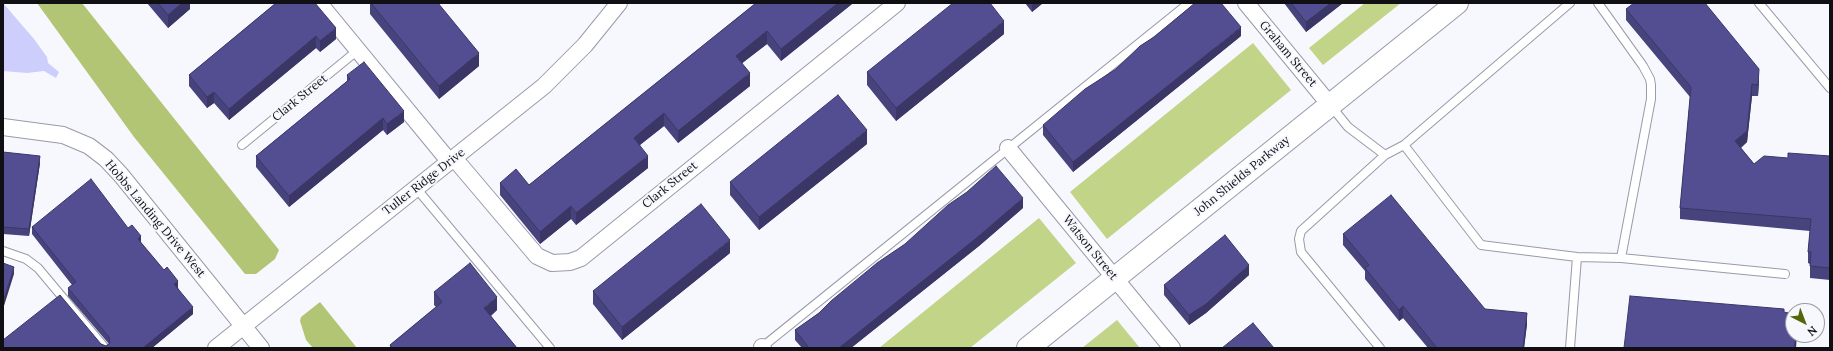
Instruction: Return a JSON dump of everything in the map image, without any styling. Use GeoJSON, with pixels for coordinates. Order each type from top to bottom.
{"type":"FeatureCollection","features":[{"type":"Feature","properties":{"kind":"street","name":"Clark Street"},"geometry":{"type":"LineString","coordinates":[[319,3],[452,160],[537,256],[552,263],[570,262],[581,258],[896,3]]}},
{"type":"Feature","properties":{"kind":"street","name":"Tuller Ridge Drive"},"geometry":{"type":"LineString","coordinates":[[216,348],[452,160],[559,72],[585,46],[619,3]]}},
{"type":"Feature","properties":{"kind":"street","name":"Graham Street"},"geometry":{"type":"LineString","coordinates":[[1246,3],[1330,105]]}},
{"type":"Feature","properties":{"kind":"street","name":"John Shields Parkway"},"geometry":{"type":"LineString","coordinates":[[1028,348],[1457,3]]}},
{"type":"Feature","properties":{"kind":"street","name":"Hobbs Landing Drive West"},"geometry":{"type":"LineString","coordinates":[[3,127],[63,135],[89,146],[106,159],[121,175],[261,348]]}},
{"type":"Feature","properties":{"kind":"street","name":"Watson Street"},"geometry":{"type":"LineString","coordinates":[[1008,148],[1172,348]]}},
{"type":"Feature","properties":{"kind":"lane"},"geometry":{"type":"LineString","coordinates":[[762,348],[1189,3]]}},
{"type":"Feature","properties":{"kind":"lane"},"geometry":{"type":"LineString","coordinates":[[1380,348],[1303,255],[1298,239],[1301,231],[1385,155],[1404,145],[1570,3]]}},
{"type":"Feature","properties":{"kind":"lane"},"geometry":{"type":"LineString","coordinates":[[1598,3],[1643,66],[1650,78],[1651,85],[1651,99],[1621,258]]}},
{"type":"Feature","properties":{"kind":"lane"},"geometry":{"type":"LineString","coordinates":[[1759,3],[1830,88]]}},
{"type":"Feature","properties":{"kind":"lane","name":"Clark Street"},"geometry":{"type":"LineString","coordinates":[[242,145],[358,50]]}},
{"type":"Feature","properties":{"kind":"lane"},"geometry":{"type":"LineString","coordinates":[[1330,105],[1348,127],[1385,155]]}},
{"type":"Feature","properties":{"kind":"lane"},"geometry":{"type":"LineString","coordinates":[[1404,145],[1481,245],[1577,258],[1621,258],[1786,274]]}},
{"type":"Feature","properties":{"kind":"lane"},"geometry":{"type":"LineString","coordinates":[[416,188],[550,348]]}},
{"type":"Feature","properties":{"kind":"lane"},"geometry":{"type":"LineString","coordinates":[[3,251],[26,259],[38,268],[105,348]]}},
{"type":"Feature","properties":{"kind":"lane"},"geometry":{"type":"LineString","coordinates":[[1570,348],[1577,258]]}},
{"type":"Feature","properties":{"kind":"green space"},"geometry":{"type":"Polygon","coordinates":[[[37,3],[82,3],[279,250],[275,259],[256,274],[245,274],[134,137],[37,3]]]}},
{"type":"Feature","properties":{"kind":"green space"},"geometry":{"type":"Polygon","coordinates":[[[1365,3],[1401,3],[1323,65],[1309,48],[1365,3]]]}},
{"type":"Feature","properties":{"kind":"green space"},"geometry":{"type":"Polygon","coordinates":[[[1253,43],[1291,90],[1107,239],[1070,192],[1253,43]]]}},
{"type":"Feature","properties":{"kind":"green space"},"geometry":{"type":"Polygon","coordinates":[[[1039,218],[1076,263],[970,348],[879,348],[1039,218]]]}},
{"type":"Feature","properties":{"kind":"green space"},"geometry":{"type":"Polygon","coordinates":[[[320,302],[357,348],[313,348],[306,340],[300,321],[301,317],[320,302]]]}},
{"type":"Feature","properties":{"kind":"green space"},"geometry":{"type":"Polygon","coordinates":[[[1117,320],[1140,348],[1082,348],[1117,320]]]}},
{"type":"Feature","properties":{"kind":"water"},"geometry":{"type":"Polygon","coordinates":[[[3,3],[34,39],[47,57],[48,63],[59,72],[56,78],[44,71],[27,73],[3,71],[3,3]]]}},
{"type":"Feature","properties":{"kind":"building"},"geometry":{"type":"Polygon","coordinates":[[[158,3],[182,3],[168,15],[158,3]]]}},
{"type":"Feature","properties":{"kind":"building"},"geometry":{"type":"Polygon","coordinates":[[[276,3],[315,3],[336,28],[320,41],[316,36],[229,109],[214,92],[207,97],[189,75],[276,3]]]}},
{"type":"Feature","properties":{"kind":"building"},"geometry":{"type":"Polygon","coordinates":[[[371,3],[438,3],[479,53],[439,86],[371,3]]]}},
{"type":"Feature","properties":{"kind":"building"},"geometry":{"type":"Polygon","coordinates":[[[756,3],[838,3],[781,49],[767,31],[736,56],[750,73],[678,131],[664,113],[634,138],[648,156],[576,213],[571,206],[540,232],[500,183],[516,169],[529,185],[756,3]]]}},
{"type":"Feature","properties":{"kind":"building"},"geometry":{"type":"Polygon","coordinates":[[[953,3],[990,3],[1004,21],[896,108],[867,72],[953,3]]]}},
{"type":"Feature","properties":{"kind":"building"},"geometry":{"type":"Polygon","coordinates":[[[1195,3],[1221,3],[1241,27],[1073,162],[1043,125],[1085,89],[1116,69],[1140,46],[1154,37],[1195,3]]]}},
{"type":"Feature","properties":{"kind":"building"},"geometry":{"type":"Polygon","coordinates":[[[1291,3],[1331,3],[1306,22],[1291,3]]]}},
{"type":"Feature","properties":{"kind":"building"},"geometry":{"type":"Polygon","coordinates":[[[1634,3],[1705,3],[1759,69],[1758,85],[1752,84],[1747,131],[1735,141],[1754,164],[1764,156],[1788,158],[1788,153],[1830,156],[1830,268],[1810,266],[1811,252],[1808,252],[1811,219],[1680,208],[1691,87],[1626,9],[1634,3]]]}},
{"type":"Feature","properties":{"kind":"building"},"geometry":{"type":"Polygon","coordinates":[[[364,62],[404,111],[387,124],[383,118],[289,196],[256,156],[350,79],[347,75],[364,62]]]}},
{"type":"Feature","properties":{"kind":"building"},"geometry":{"type":"Polygon","coordinates":[[[838,95],[867,130],[759,217],[730,182],[838,95]]]}},
{"type":"Feature","properties":{"kind":"building"},"geometry":{"type":"Polygon","coordinates":[[[3,152],[40,156],[29,229],[3,227],[3,152]]]}},
{"type":"Feature","properties":{"kind":"building"},"geometry":{"type":"Polygon","coordinates":[[[996,166],[1023,198],[979,236],[839,348],[809,348],[795,330],[819,313],[831,301],[877,263],[905,244],[948,205],[967,192],[996,166]]]}},
{"type":"Feature","properties":{"kind":"building"},"geometry":{"type":"Polygon","coordinates":[[[91,179],[128,228],[132,225],[141,236],[138,239],[164,270],[167,267],[178,281],[174,284],[193,307],[143,348],[3,348],[3,340],[60,295],[101,344],[106,346],[110,343],[109,337],[68,288],[76,282],[32,227],[91,179]]]}},
{"type":"Feature","properties":{"kind":"building"},"geometry":{"type":"Polygon","coordinates":[[[1391,195],[1485,309],[1527,313],[1523,348],[1437,348],[1403,306],[1399,310],[1365,268],[1369,265],[1343,234],[1391,195]]]}},
{"type":"Feature","properties":{"kind":"building"},"geometry":{"type":"Polygon","coordinates":[[[701,204],[730,240],[622,327],[593,291],[701,204]]]}},
{"type":"Feature","properties":{"kind":"building"},"geometry":{"type":"Polygon","coordinates":[[[1225,235],[1249,265],[1206,304],[1189,315],[1164,285],[1225,235]]]}},
{"type":"Feature","properties":{"kind":"building"},"geometry":{"type":"Polygon","coordinates":[[[3,263],[14,267],[3,302],[3,263]]]}},
{"type":"Feature","properties":{"kind":"building"},"geometry":{"type":"Polygon","coordinates":[[[470,263],[497,297],[484,308],[517,348],[392,348],[390,345],[442,302],[434,292],[470,263]]]}},
{"type":"Feature","properties":{"kind":"building"},"geometry":{"type":"Polygon","coordinates":[[[1630,296],[1784,309],[1785,343],[1795,343],[1794,348],[1624,348],[1630,296]]]}},
{"type":"Feature","properties":{"kind":"building"},"geometry":{"type":"Polygon","coordinates":[[[1253,323],[1274,348],[1222,348],[1253,323]]]}}]}
